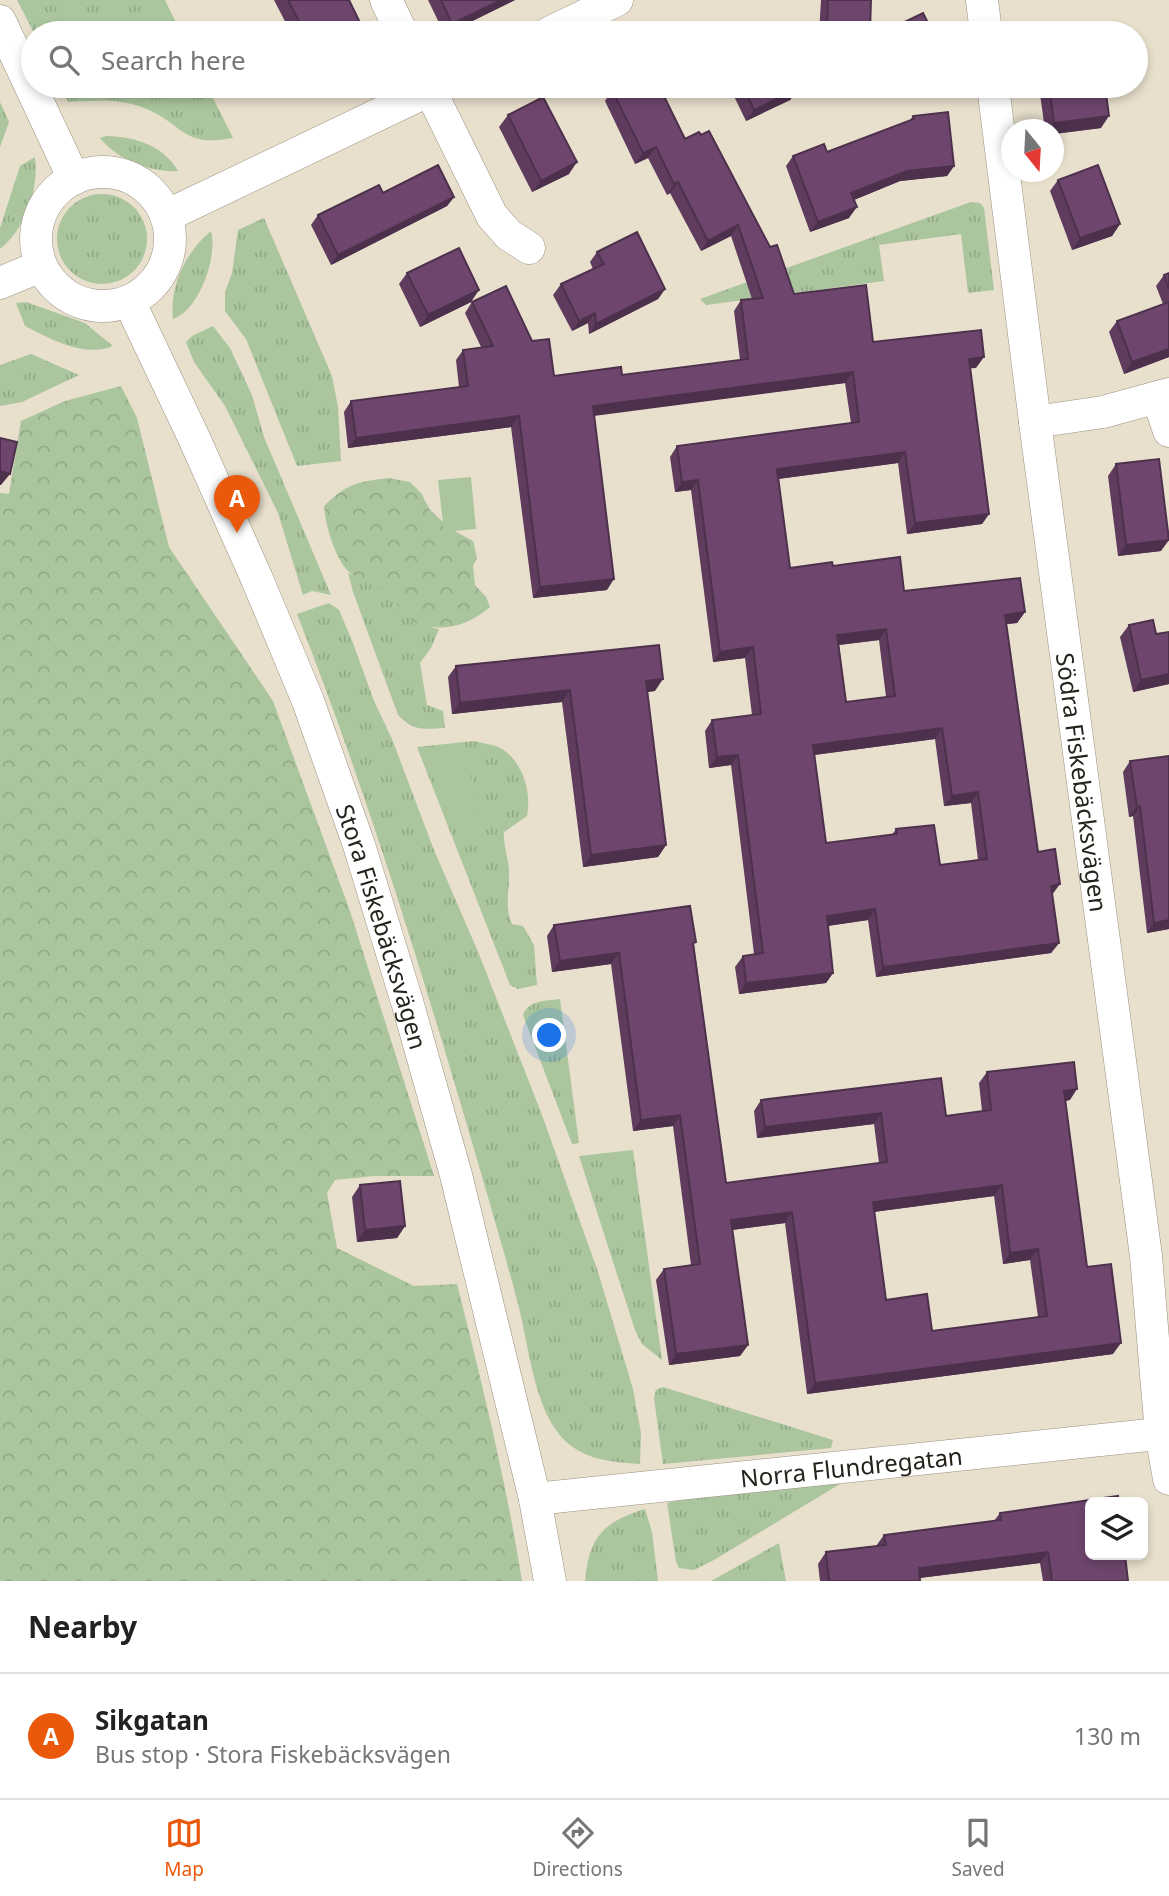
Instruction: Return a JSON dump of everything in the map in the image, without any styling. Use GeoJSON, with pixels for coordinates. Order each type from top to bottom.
{"type":"FeatureCollection","features":[{"type":"Feature","properties":{"kind":"street"},"geometry":{"type":"LineString","coordinates":[[386,0],[396,21]]}},
{"type":"Feature","properties":{"kind":"street"},"geometry":{"type":"LineString","coordinates":[[574,21],[617,0]]}},
{"type":"Feature","properties":{"kind":"street"},"geometry":{"type":"LineString","coordinates":[[982,0],[985,21]]}},
{"type":"Feature","properties":{"kind":"street"},"geometry":{"type":"LineString","coordinates":[[0,21],[21,66]]}},
{"type":"Feature","properties":{"kind":"street"},"geometry":{"type":"LineString","coordinates":[[36,98],[74,178]]}},
{"type":"Feature","properties":{"kind":"street"},"geometry":{"type":"LineString","coordinates":[[166,216],[409,98]]}},
{"type":"Feature","properties":{"kind":"street"},"geometry":{"type":"LineString","coordinates":[[437,98],[492,216],[509,235],[529,248]]}},
{"type":"Feature","properties":{"kind":"street","name":"Södra Fiskebäcksvägen"},"geometry":{"type":"LineString","coordinates":[[994,98],[1146,1256],[1169,1479]]}},
{"type":"Feature","properties":{"kind":"street"},"geometry":{"type":"LineString","coordinates":[[105,172],[128,177],[148,190],[166,216],[170,241],[165,266],[150,287],[129,301],[106,306],[72,300],[54,286],[41,266],[36,233],[42,211],[55,192],[74,178],[105,172]]}},
{"type":"Feature","properties":{"kind":"street"},"geometry":{"type":"LineString","coordinates":[[0,283],[41,266]]}},
{"type":"Feature","properties":{"kind":"street","name":"Stora Fiskebäcksvägen"},"geometry":{"type":"LineString","coordinates":[[129,301],[257,579],[308,701],[359,845],[456,1175],[535,1499],[550,1581]]}},
{"type":"Feature","properties":{"kind":"street"},"geometry":{"type":"LineString","coordinates":[[1035,422],[1103,412],[1164,396],[1169,431]]}},
{"type":"Feature","properties":{"kind":"street","name":"Norra Flundregatan"},"geometry":{"type":"LineString","coordinates":[[535,1499],[1165,1433]]}},
{"type":"Feature","properties":{"kind":"green space"},"geometry":{"type":"Polygon","coordinates":[[[17,0],[165,0],[175,21],[28,21],[17,0]]]}},
{"type":"Feature","properties":{"kind":"green space"},"geometry":{"type":"Polygon","coordinates":[[[66,98],[213,98],[233,138],[203,140],[193,137],[157,114],[126,103],[68,102],[66,98]]]}},
{"type":"Feature","properties":{"kind":"green space"},"geometry":{"type":"Polygon","coordinates":[[[0,102],[9,122],[0,147],[0,102]]]}},
{"type":"Feature","properties":{"kind":"green space"},"geometry":{"type":"Polygon","coordinates":[[[106,136],[147,144],[164,155],[178,171],[157,170],[135,163],[107,146],[100,138],[106,136]]]}},
{"type":"Feature","properties":{"kind":"green space"},"geometry":{"type":"Polygon","coordinates":[[[35,157],[35,182],[29,207],[17,230],[0,249],[0,228],[20,166],[35,157]]]}},
{"type":"Feature","properties":{"kind":"green space"},"geometry":{"type":"Polygon","coordinates":[[[102,194],[119,197],[134,207],[144,222],[147,239],[144,256],[134,271],[119,281],[102,284],[85,281],[70,271],[60,256],[57,239],[60,222],[70,207],[85,197],[102,194]]]}},
{"type":"Feature","properties":{"kind":"green space"},"geometry":{"type":"Polygon","coordinates":[[[971,202],[980,203],[984,208],[994,290],[968,293],[961,234],[879,245],[884,281],[706,305],[700,299],[971,202]]]}},
{"type":"Feature","properties":{"kind":"green space"},"geometry":{"type":"Polygon","coordinates":[[[264,218],[332,376],[338,407],[341,461],[297,466],[246,339],[225,311],[225,292],[232,273],[238,230],[264,218]]]}},
{"type":"Feature","properties":{"kind":"green space"},"geometry":{"type":"Polygon","coordinates":[[[211,231],[212,254],[204,281],[191,305],[173,319],[172,307],[181,270],[194,249],[211,231]]]}},
{"type":"Feature","properties":{"kind":"green space"},"geometry":{"type":"Polygon","coordinates":[[[26,302],[85,323],[113,346],[91,350],[79,348],[25,326],[16,303],[26,302]]]}},
{"type":"Feature","properties":{"kind":"green space"},"geometry":{"type":"Polygon","coordinates":[[[213,326],[230,348],[252,395],[264,437],[331,595],[312,591],[303,595],[278,513],[225,406],[194,362],[186,342],[192,336],[213,326]]]}},
{"type":"Feature","properties":{"kind":"green space"},"geometry":{"type":"Polygon","coordinates":[[[31,354],[79,375],[22,402],[0,406],[0,365],[31,354]]]}},
{"type":"Feature","properties":{"kind":"green space"},"geometry":{"type":"Polygon","coordinates":[[[121,386],[137,418],[169,547],[273,701],[350,911],[434,1176],[374,1176],[335,1180],[327,1193],[337,1248],[414,1286],[457,1284],[501,1469],[522,1581],[0,1581],[0,493],[9,494],[21,421],[65,401],[121,386]]]}},
{"type":"Feature","properties":{"kind":"green space"},"geometry":{"type":"Polygon","coordinates":[[[471,477],[476,529],[444,532],[438,480],[471,477]]]}},
{"type":"Feature","properties":{"kind":"green space"},"geometry":{"type":"Polygon","coordinates":[[[388,478],[410,482],[421,493],[430,510],[451,529],[473,541],[477,558],[473,566],[475,585],[486,597],[490,607],[483,613],[452,626],[418,624],[407,617],[385,592],[350,573],[343,565],[326,522],[324,506],[353,485],[388,478]]]}},
{"type":"Feature","properties":{"kind":"green space"},"geometry":{"type":"Polygon","coordinates":[[[348,573],[385,591],[413,620],[439,629],[431,648],[420,663],[427,705],[443,711],[445,728],[415,727],[398,715],[348,573]]]}},
{"type":"Feature","properties":{"kind":"green space"},"geometry":{"type":"Polygon","coordinates":[[[329,603],[339,610],[353,643],[542,1115],[598,1272],[633,1389],[641,1433],[640,1464],[605,1460],[573,1447],[556,1430],[542,1402],[507,1264],[422,977],[350,758],[297,614],[329,603]]]}},
{"type":"Feature","properties":{"kind":"green space"},"geometry":{"type":"Polygon","coordinates":[[[474,741],[505,751],[519,766],[526,786],[527,816],[504,832],[504,837],[509,867],[510,917],[512,924],[523,926],[534,945],[537,985],[518,989],[510,985],[417,747],[474,741]]]}},
{"type":"Feature","properties":{"kind":"green space"},"geometry":{"type":"Polygon","coordinates":[[[460,756],[472,779],[478,819],[454,826],[425,757],[460,756]]]}},
{"type":"Feature","properties":{"kind":"green space"},"geometry":{"type":"Polygon","coordinates":[[[560,999],[579,1143],[572,1144],[523,1015],[533,1004],[560,999]]]}},
{"type":"Feature","properties":{"kind":"green space"},"geometry":{"type":"Polygon","coordinates":[[[633,1150],[662,1360],[642,1344],[635,1330],[579,1156],[633,1150]]]}},
{"type":"Feature","properties":{"kind":"green space"},"geometry":{"type":"Polygon","coordinates":[[[663,1387],[833,1440],[831,1448],[663,1464],[654,1398],[656,1390],[663,1387]]]}},
{"type":"Feature","properties":{"kind":"green space"},"geometry":{"type":"Polygon","coordinates":[[[803,1480],[840,1484],[714,1560],[694,1570],[679,1568],[667,1503],[713,1493],[803,1480]]]}},
{"type":"Feature","properties":{"kind":"green space"},"geometry":{"type":"Polygon","coordinates":[[[645,1509],[652,1532],[658,1581],[585,1581],[590,1553],[601,1533],[618,1520],[645,1509]]]}},
{"type":"Feature","properties":{"kind":"green space"},"geometry":{"type":"Polygon","coordinates":[[[779,1543],[786,1581],[711,1581],[779,1543]]]}},
{"type":"Feature","properties":{"kind":"building"},"geometry":{"type":"Polygon","coordinates":[[[288,0],[349,0],[359,21],[299,21],[288,0]]]}},
{"type":"Feature","properties":{"kind":"building"},"geometry":{"type":"Polygon","coordinates":[[[441,0],[501,0],[458,21],[451,21],[441,0]]]}},
{"type":"Feature","properties":{"kind":"building"},"geometry":{"type":"Polygon","coordinates":[[[828,0],[871,0],[870,21],[827,21],[828,0]]]}},
{"type":"Feature","properties":{"kind":"building"},"geometry":{"type":"Polygon","coordinates":[[[923,13],[927,21],[907,21],[923,13]]]}},
{"type":"Feature","properties":{"kind":"building"},"geometry":{"type":"Polygon","coordinates":[[[544,98],[577,162],[541,181],[508,115],[544,98]]]}},
{"type":"Feature","properties":{"kind":"building"},"geometry":{"type":"Polygon","coordinates":[[[616,98],[665,98],[685,139],[699,132],[701,135],[709,131],[770,247],[777,245],[794,294],[866,285],[873,342],[981,330],[984,357],[969,359],[989,514],[915,523],[905,452],[777,469],[790,568],[832,562],[833,566],[900,557],[904,591],[1020,578],[1025,612],[1005,615],[1038,852],[1055,849],[1060,884],[1051,886],[1059,943],[883,967],[875,909],[827,916],[833,973],[746,983],[743,956],[763,953],[738,755],[717,757],[712,720],[761,714],[753,647],[720,652],[698,480],[682,482],[677,446],[859,422],[853,372],[593,406],[614,579],[540,587],[519,416],[356,438],[351,401],[468,386],[463,350],[493,346],[472,302],[506,286],[532,341],[549,339],[554,376],[621,367],[622,375],[748,359],[741,300],[763,298],[738,225],[708,241],[678,182],[674,184],[656,147],[643,153],[616,98]],[[886,629],[837,635],[846,702],[895,696],[886,629]],[[942,728],[813,745],[826,843],[897,834],[896,829],[934,825],[940,865],[987,859],[978,792],[952,796],[942,728]]]}},
{"type":"Feature","properties":{"kind":"building"},"geometry":{"type":"Polygon","coordinates":[[[748,98],[779,98],[754,110],[748,98]]]}},
{"type":"Feature","properties":{"kind":"building"},"geometry":{"type":"Polygon","coordinates":[[[1051,98],[1107,98],[1109,116],[1064,122],[1064,119],[1053,119],[1051,98]]]}},
{"type":"Feature","properties":{"kind":"building"},"geometry":{"type":"Polygon","coordinates":[[[948,112],[954,166],[907,171],[851,193],[857,207],[818,222],[793,156],[824,144],[827,152],[914,119],[913,116],[948,112]]]}},
{"type":"Feature","properties":{"kind":"building"},"geometry":{"type":"Polygon","coordinates":[[[438,165],[454,197],[338,255],[318,215],[379,185],[383,193],[438,165]]]}},
{"type":"Feature","properties":{"kind":"building"},"geometry":{"type":"Polygon","coordinates":[[[1098,165],[1120,224],[1080,238],[1059,182],[1064,182],[1064,178],[1098,165]]]}},
{"type":"Feature","properties":{"kind":"building"},"geometry":{"type":"Polygon","coordinates":[[[637,232],[665,289],[596,324],[595,313],[579,321],[561,284],[604,264],[597,252],[637,232]]]}},
{"type":"Feature","properties":{"kind":"building"},"geometry":{"type":"Polygon","coordinates":[[[459,248],[479,290],[428,315],[407,273],[459,248]]]}},
{"type":"Feature","properties":{"kind":"building"},"geometry":{"type":"Polygon","coordinates":[[[1169,273],[1169,289],[1164,275],[1169,273]]]}},
{"type":"Feature","properties":{"kind":"building"},"geometry":{"type":"Polygon","coordinates":[[[1169,302],[1169,349],[1132,362],[1117,321],[1169,302]]]}},
{"type":"Feature","properties":{"kind":"building"},"geometry":{"type":"Polygon","coordinates":[[[0,438],[17,442],[10,474],[0,471],[0,438]]]}},
{"type":"Feature","properties":{"kind":"building"},"geometry":{"type":"Polygon","coordinates":[[[1159,459],[1169,540],[1126,545],[1116,464],[1159,459]]]}},
{"type":"Feature","properties":{"kind":"building"},"geometry":{"type":"Polygon","coordinates":[[[1153,620],[1156,634],[1169,632],[1169,674],[1141,680],[1129,625],[1153,620]]]}},
{"type":"Feature","properties":{"kind":"building"},"geometry":{"type":"Polygon","coordinates":[[[659,645],[663,679],[646,681],[666,845],[591,855],[570,690],[460,703],[456,666],[659,645]]]}},
{"type":"Feature","properties":{"kind":"building"},"geometry":{"type":"Polygon","coordinates":[[[1169,756],[1169,920],[1154,923],[1140,806],[1137,807],[1130,761],[1169,756]]]}},
{"type":"Feature","properties":{"kind":"building"},"geometry":{"type":"Polygon","coordinates":[[[690,906],[726,1183],[887,1162],[881,1113],[765,1127],[761,1100],[941,1078],[946,1116],[991,1110],[987,1072],[1074,1062],[1077,1089],[1064,1091],[1087,1267],[1111,1264],[1121,1343],[815,1383],[792,1212],[731,1220],[748,1345],[676,1354],[664,1269],[700,1264],[680,1115],[641,1120],[619,953],[560,961],[554,925],[690,906]],[[1002,1185],[873,1202],[886,1300],[927,1294],[932,1331],[1047,1316],[1038,1249],[1010,1253],[1002,1185]]]}},
{"type":"Feature","properties":{"kind":"building"},"geometry":{"type":"Polygon","coordinates":[[[400,1181],[405,1226],[365,1230],[360,1185],[400,1181]]]}},
{"type":"Feature","properties":{"kind":"building"},"geometry":{"type":"Polygon","coordinates":[[[1085,1501],[1085,1560],[1126,1560],[1128,1581],[1052,1581],[1048,1552],[919,1568],[920,1581],[829,1581],[826,1552],[886,1545],[884,1535],[1001,1520],[1000,1513],[1085,1501]]]}},
{"type":"Feature","properties":{"kind":"place","name":"Sikgatan"},"geometry":{"type":"Point","coordinates":[237,533]}}]}
